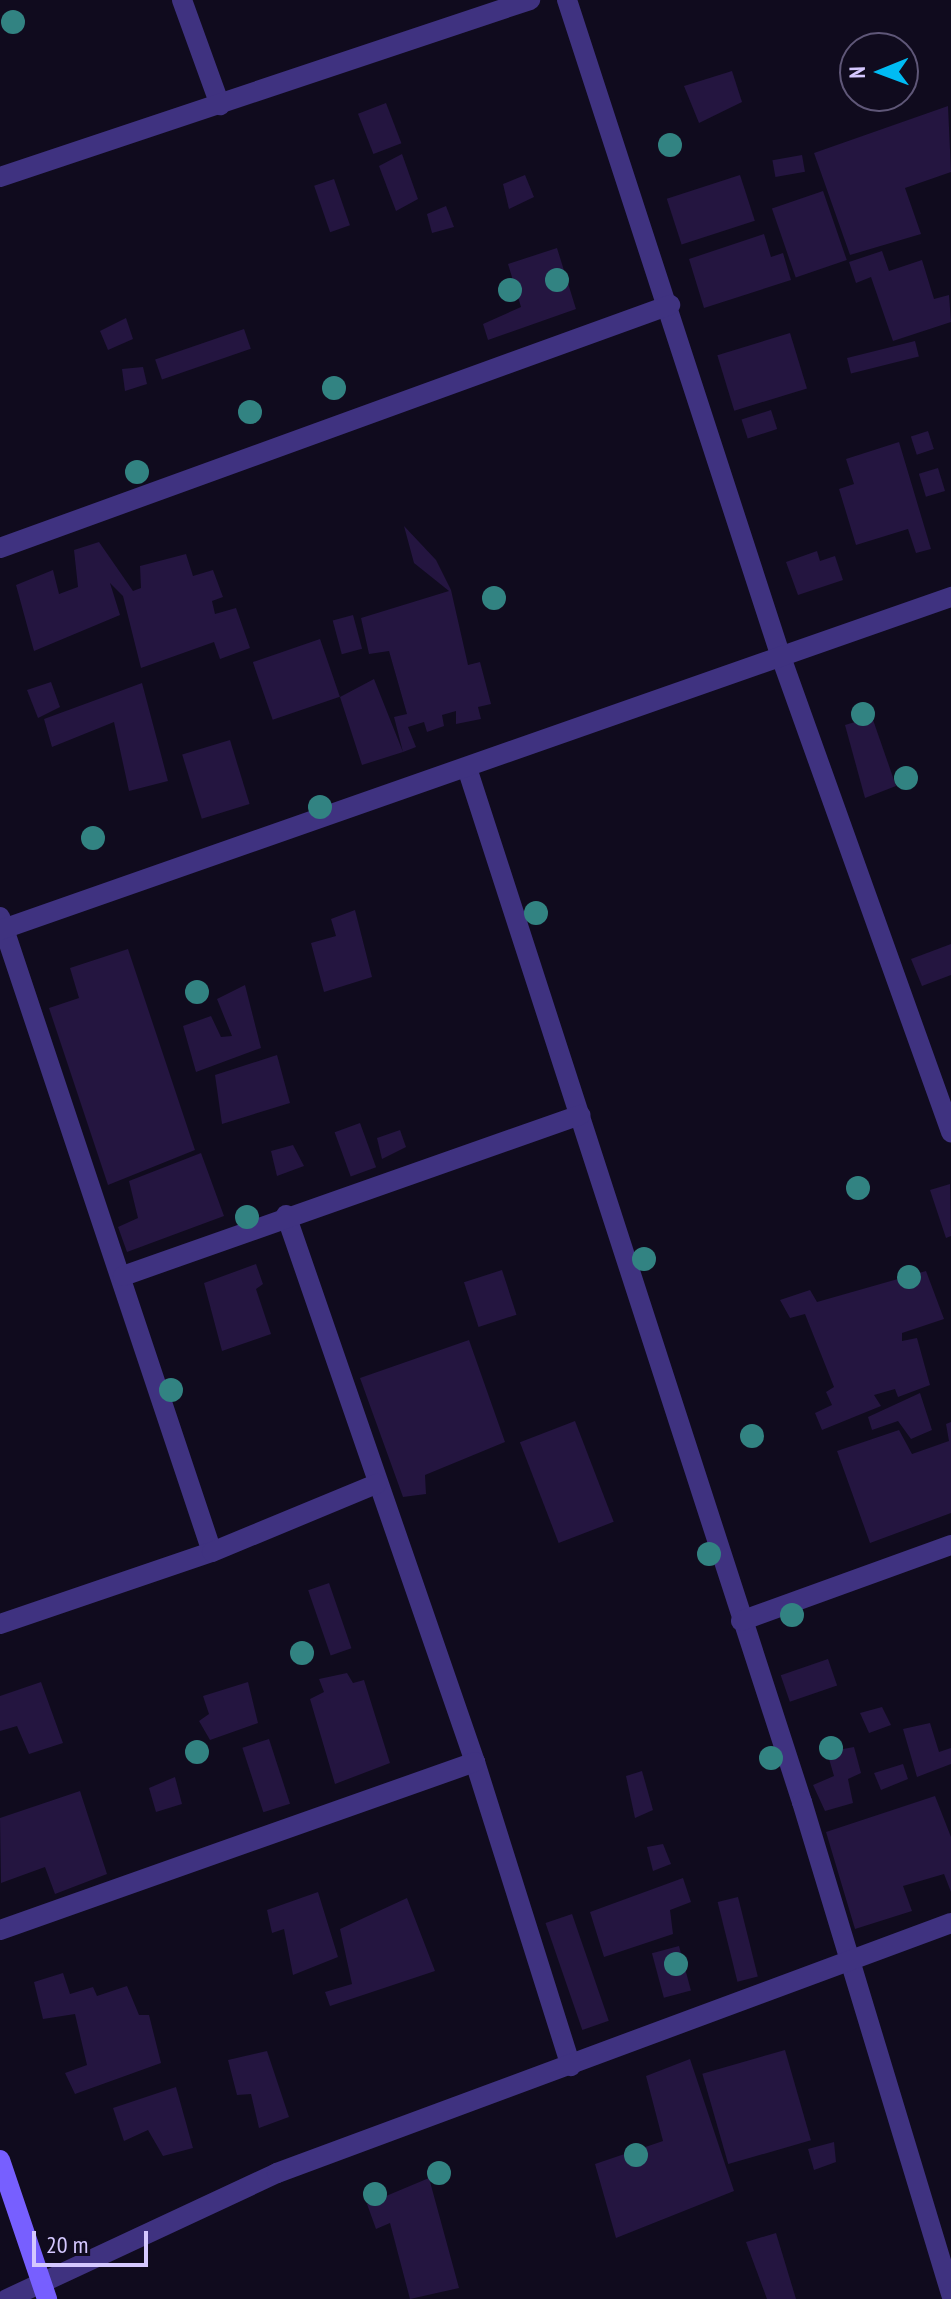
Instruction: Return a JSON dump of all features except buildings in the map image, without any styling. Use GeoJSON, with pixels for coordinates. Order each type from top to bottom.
{"type":"FeatureCollection","features":[{"type":"Feature","properties":{"kind":"street"},"geometry":{"type":"LineString","coordinates":[[182,0],[220,105]]}},
{"type":"Feature","properties":{"kind":"street"},"geometry":{"type":"LineString","coordinates":[[0,177],[530,0]]}},
{"type":"Feature","properties":{"kind":"street"},"geometry":{"type":"LineString","coordinates":[[567,0],[670,305],[781,657],[951,1132]]}},
{"type":"Feature","properties":{"kind":"street"},"geometry":{"type":"LineString","coordinates":[[0,548],[670,305]]}},
{"type":"Feature","properties":{"kind":"street"},"geometry":{"type":"LineString","coordinates":[[212,1552],[123,1276],[56,1094],[1,925],[467,768],[951,597]]}},
{"type":"Feature","properties":{"kind":"street"},"geometry":{"type":"LineString","coordinates":[[467,768],[848,1958],[951,2294]]}},
{"type":"Feature","properties":{"kind":"street"},"geometry":{"type":"LineString","coordinates":[[123,1276],[286,1215],[580,1115]]}},
{"type":"Feature","properties":{"kind":"street"},"geometry":{"type":"LineString","coordinates":[[286,1215],[376,1484],[475,1762],[571,2066]]}},
{"type":"Feature","properties":{"kind":"street"},"geometry":{"type":"LineString","coordinates":[[0,1624],[212,1552],[376,1484]]}},
{"type":"Feature","properties":{"kind":"street"},"geometry":{"type":"LineString","coordinates":[[741,1621],[951,1545]]}},
{"type":"Feature","properties":{"kind":"street"},"geometry":{"type":"LineString","coordinates":[[0,1930],[475,1762]]}},
{"type":"Feature","properties":{"kind":"street"},"geometry":{"type":"LineString","coordinates":[[7,2299],[45,2292],[159,2225],[277,2173],[571,2066],[848,1958],[951,1923]]}},
{"type":"Feature","properties":{"kind":"street"},"geometry":{"type":"LineString","coordinates":[[0,2160],[45,2292]]}}]}
